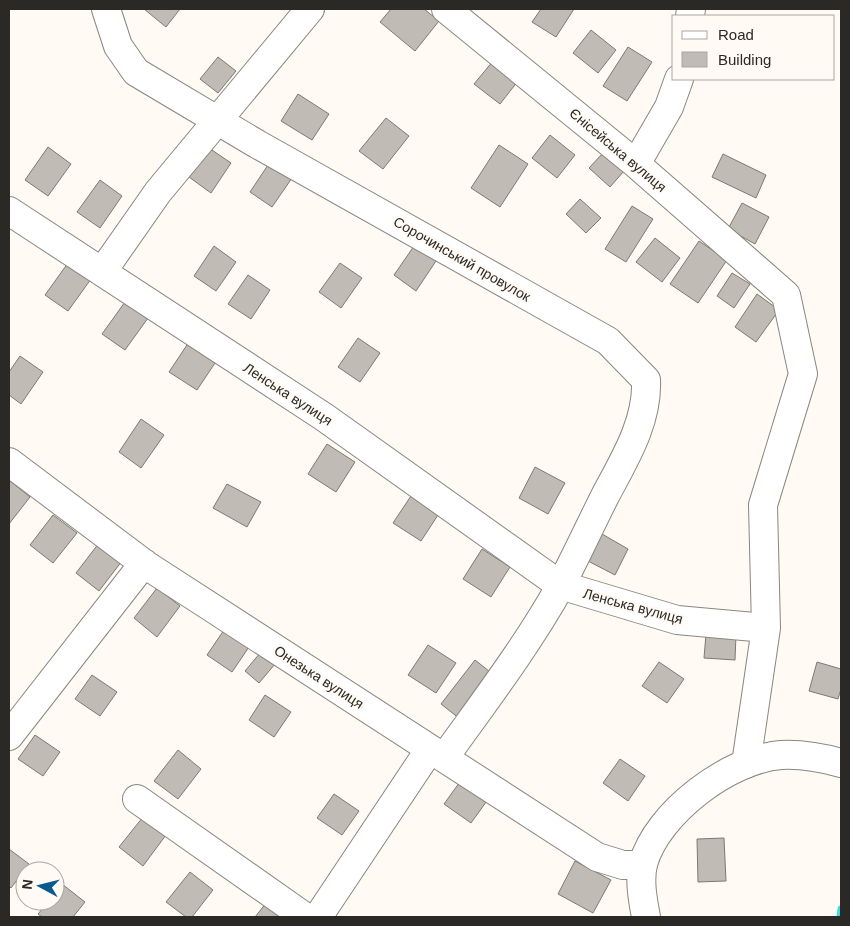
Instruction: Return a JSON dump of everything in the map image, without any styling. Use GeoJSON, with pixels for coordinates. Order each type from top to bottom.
{"type":"FeatureCollection","features":[{"type":"Feature","properties":{"kind":"street","name":"Сорочинський провулок"},"geometry":{"type":"LineString","coordinates":[[106,9],[118,46],[136,72],[218,119],[257,144],[608,341],[646,380],[647,396],[643,415],[633,440],[560,585]]}},
{"type":"Feature","properties":{"kind":"street"},"geometry":{"type":"LineString","coordinates":[[102,272],[158,192],[310,9]]}},
{"type":"Feature","properties":{"kind":"street","name":"Єнісейська вулиця"},"geometry":{"type":"LineString","coordinates":[[446,9],[636,164],[786,295],[803,374],[763,505],[766,628]]}},
{"type":"Feature","properties":{"kind":"street"},"geometry":{"type":"LineString","coordinates":[[636,164],[669,107],[679,80]]}},
{"type":"Feature","properties":{"kind":"street","name":"Ленська вулиця"},"geometry":{"type":"LineString","coordinates":[[9,211],[324,417],[560,585],[677,620],[766,628]]}},
{"type":"Feature","properties":{"kind":"street","name":"Онезька вулиця"},"geometry":{"type":"LineString","coordinates":[[9,462],[144,563],[597,856],[623,865],[643,865]]}},
{"type":"Feature","properties":{"kind":"street"},"geometry":{"type":"LineString","coordinates":[[9,736],[144,563]]}},
{"type":"Feature","properties":{"kind":"street"},"geometry":{"type":"LineString","coordinates":[[318,917],[437,754],[510,666],[560,585]]}},
{"type":"Feature","properties":{"kind":"street"},"geometry":{"type":"LineString","coordinates":[[746,764],[766,628]]}},
{"type":"Feature","properties":{"kind":"street"},"geometry":{"type":"LineString","coordinates":[[646,917],[642,889],[643,865],[654,839],[679,808],[711,782],[746,764],[780,756],[837,762]]}},
{"type":"Feature","properties":{"kind":"street"},"geometry":{"type":"LineString","coordinates":[[137,799],[305,917]]}},
{"type":"Feature","properties":{"kind":"building"},"geometry":{"type":"Polygon","coordinates":[[[144,9],[180,9],[166,27],[144,9]]]}},
{"type":"Feature","properties":{"kind":"building"},"geometry":{"type":"Polygon","coordinates":[[[391,9],[424,9],[439,21],[415,51],[380,22],[391,9]]]}},
{"type":"Feature","properties":{"kind":"building"},"geometry":{"type":"Polygon","coordinates":[[[541,9],[574,9],[556,37],[532,22],[541,9]]]}},
{"type":"Feature","properties":{"kind":"building"},"geometry":{"type":"Polygon","coordinates":[[[591,30],[616,50],[598,73],[573,53],[591,30]]]}},
{"type":"Feature","properties":{"kind":"building"},"geometry":{"type":"Polygon","coordinates":[[[628,47],[652,62],[627,101],[603,86],[628,47]]]}},
{"type":"Feature","properties":{"kind":"building"},"geometry":{"type":"Polygon","coordinates":[[[218,57],[236,71],[218,93],[200,79],[218,57]]]}},
{"type":"Feature","properties":{"kind":"building"},"geometry":{"type":"Polygon","coordinates":[[[493,61],[518,81],[500,104],[474,84],[493,61]]]}},
{"type":"Feature","properties":{"kind":"building"},"geometry":{"type":"Polygon","coordinates":[[[298,94],[329,114],[312,140],[281,121],[298,94]]]}},
{"type":"Feature","properties":{"kind":"building"},"geometry":{"type":"Polygon","coordinates":[[[386,118],[409,136],[383,169],[359,151],[386,118]]]}},
{"type":"Feature","properties":{"kind":"building"},"geometry":{"type":"Polygon","coordinates":[[[550,135],[575,155],[557,178],[532,158],[550,135]]]}},
{"type":"Feature","properties":{"kind":"building"},"geometry":{"type":"Polygon","coordinates":[[[499,145],[528,164],[500,207],[471,188],[499,145]]]}},
{"type":"Feature","properties":{"kind":"building"},"geometry":{"type":"Polygon","coordinates":[[[48,147],[71,164],[48,196],[25,180],[48,147]]]}},
{"type":"Feature","properties":{"kind":"building"},"geometry":{"type":"Polygon","coordinates":[[[209,148],[231,163],[211,193],[189,177],[209,148]]]}},
{"type":"Feature","properties":{"kind":"building"},"geometry":{"type":"Polygon","coordinates":[[[603,153],[624,171],[610,187],[589,168],[603,153]]]}},
{"type":"Feature","properties":{"kind":"building"},"geometry":{"type":"Polygon","coordinates":[[[723,154],[766,175],[756,198],[712,177],[723,154]]]}},
{"type":"Feature","properties":{"kind":"building"},"geometry":{"type":"Polygon","coordinates":[[[270,162],[292,178],[272,207],[250,192],[270,162]]]}},
{"type":"Feature","properties":{"kind":"building"},"geometry":{"type":"Polygon","coordinates":[[[100,180],[122,196],[100,228],[77,212],[100,180]]]}},
{"type":"Feature","properties":{"kind":"building"},"geometry":{"type":"Polygon","coordinates":[[[580,199],[601,218],[586,233],[566,214],[580,199]]]}},
{"type":"Feature","properties":{"kind":"building"},"geometry":{"type":"Polygon","coordinates":[[[742,203],[769,217],[755,244],[728,229],[742,203]]]}},
{"type":"Feature","properties":{"kind":"building"},"geometry":{"type":"Polygon","coordinates":[[[632,206],[653,219],[626,262],[605,249],[632,206]]]}},
{"type":"Feature","properties":{"kind":"building"},"geometry":{"type":"Polygon","coordinates":[[[655,238],[680,258],[662,282],[636,262],[655,238]]]}},
{"type":"Feature","properties":{"kind":"building"},"geometry":{"type":"Polygon","coordinates":[[[699,241],[727,260],[698,303],[670,284],[699,241]]]}},
{"type":"Feature","properties":{"kind":"building"},"geometry":{"type":"Polygon","coordinates":[[[214,246],[236,262],[216,291],[194,276],[214,246]]]}},
{"type":"Feature","properties":{"kind":"building"},"geometry":{"type":"Polygon","coordinates":[[[414,246],[436,261],[416,291],[394,275],[414,246]]]}},
{"type":"Feature","properties":{"kind":"building"},"geometry":{"type":"Polygon","coordinates":[[[68,263],[91,279],[68,311],[45,295],[68,263]]]}},
{"type":"Feature","properties":{"kind":"building"},"geometry":{"type":"Polygon","coordinates":[[[340,263],[362,278],[341,308],[319,292],[340,263]]]}},
{"type":"Feature","properties":{"kind":"building"},"geometry":{"type":"Polygon","coordinates":[[[732,273],[750,284],[734,308],[717,296],[732,273]]]}},
{"type":"Feature","properties":{"kind":"building"},"geometry":{"type":"Polygon","coordinates":[[[248,275],[270,290],[251,319],[228,304],[248,275]]]}},
{"type":"Feature","properties":{"kind":"building"},"geometry":{"type":"Polygon","coordinates":[[[757,294],[779,310],[756,342],[735,327],[757,294]]]}},
{"type":"Feature","properties":{"kind":"building"},"geometry":{"type":"Polygon","coordinates":[[[125,302],[148,318],[125,350],[102,334],[125,302]]]}},
{"type":"Feature","properties":{"kind":"building"},"geometry":{"type":"Polygon","coordinates":[[[358,338],[380,353],[360,382],[338,367],[358,338]]]}},
{"type":"Feature","properties":{"kind":"building"},"geometry":{"type":"Polygon","coordinates":[[[189,342],[217,360],[197,390],[169,372],[189,342]]]}},
{"type":"Feature","properties":{"kind":"building"},"geometry":{"type":"Polygon","coordinates":[[[20,356],[43,372],[21,404],[9,395],[9,372],[20,356]]]}},
{"type":"Feature","properties":{"kind":"building"},"geometry":{"type":"Polygon","coordinates":[[[141,419],[164,435],[141,468],[119,452],[141,419]]]}},
{"type":"Feature","properties":{"kind":"building"},"geometry":{"type":"Polygon","coordinates":[[[327,444],[355,462],[336,492],[308,474],[327,444]]]}},
{"type":"Feature","properties":{"kind":"building"},"geometry":{"type":"Polygon","coordinates":[[[535,467],[565,483],[548,514],[519,498],[535,467]]]}},
{"type":"Feature","properties":{"kind":"building"},"geometry":{"type":"Polygon","coordinates":[[[9,480],[30,497],[9,524],[9,480]]]}},
{"type":"Feature","properties":{"kind":"building"},"geometry":{"type":"Polygon","coordinates":[[[227,484],[261,502],[247,527],[213,508],[227,484]]]}},
{"type":"Feature","properties":{"kind":"building"},"geometry":{"type":"Polygon","coordinates":[[[413,493],[440,512],[421,541],[393,523],[413,493]]]}},
{"type":"Feature","properties":{"kind":"building"},"geometry":{"type":"Polygon","coordinates":[[[53,515],[77,533],[53,563],[30,545],[53,515]]]}},
{"type":"Feature","properties":{"kind":"building"},"geometry":{"type":"Polygon","coordinates":[[[602,534],[628,549],[615,575],[588,561],[602,534]]]}},
{"type":"Feature","properties":{"kind":"building"},"geometry":{"type":"Polygon","coordinates":[[[99,543],[122,561],[99,591],[76,573],[99,543]]]}},
{"type":"Feature","properties":{"kind":"building"},"geometry":{"type":"Polygon","coordinates":[[[482,549],[510,567],[491,597],[463,579],[482,549]]]}},
{"type":"Feature","properties":{"kind":"building"},"geometry":{"type":"Polygon","coordinates":[[[157,588],[180,606],[157,637],[134,618],[157,588]]]}},
{"type":"Feature","properties":{"kind":"building"},"geometry":{"type":"Polygon","coordinates":[[[224,630],[249,647],[232,672],[207,655],[224,630]]]}},
{"type":"Feature","properties":{"kind":"building"},"geometry":{"type":"Polygon","coordinates":[[[706,634],[736,635],[735,660],[704,658],[706,634]]]}},
{"type":"Feature","properties":{"kind":"building"},"geometry":{"type":"Polygon","coordinates":[[[428,645],[456,663],[436,693],[408,675],[428,645]]]}},
{"type":"Feature","properties":{"kind":"building"},"geometry":{"type":"Polygon","coordinates":[[[261,652],[275,664],[259,683],[245,671],[261,652]]]}},
{"type":"Feature","properties":{"kind":"building"},"geometry":{"type":"Polygon","coordinates":[[[475,660],[494,675],[460,719],[441,704],[475,660]]]}},
{"type":"Feature","properties":{"kind":"building"},"geometry":{"type":"Polygon","coordinates":[[[659,662],[684,679],[667,703],[642,686],[659,662]]]}},
{"type":"Feature","properties":{"kind":"building"},"geometry":{"type":"Polygon","coordinates":[[[817,662],[841,669],[841,689],[838,699],[809,691],[817,662]]]}},
{"type":"Feature","properties":{"kind":"building"},"geometry":{"type":"Polygon","coordinates":[[[92,675],[117,692],[100,716],[75,699],[92,675]]]}},
{"type":"Feature","properties":{"kind":"building"},"geometry":{"type":"Polygon","coordinates":[[[265,695],[291,712],[274,737],[249,720],[265,695]]]}},
{"type":"Feature","properties":{"kind":"building"},"geometry":{"type":"Polygon","coordinates":[[[35,735],[60,752],[43,776],[18,759],[35,735]]]}},
{"type":"Feature","properties":{"kind":"building"},"geometry":{"type":"Polygon","coordinates":[[[178,750],[201,769],[178,799],[154,781],[178,750]]]}},
{"type":"Feature","properties":{"kind":"building"},"geometry":{"type":"Polygon","coordinates":[[[620,759],[645,776],[628,801],[603,783],[620,759]]]}},
{"type":"Feature","properties":{"kind":"building"},"geometry":{"type":"Polygon","coordinates":[[[462,779],[489,798],[471,823],[444,804],[462,779]]]}},
{"type":"Feature","properties":{"kind":"building"},"geometry":{"type":"Polygon","coordinates":[[[334,794],[359,811],[342,835],[317,818],[334,794]]]}},
{"type":"Feature","properties":{"kind":"building"},"geometry":{"type":"Polygon","coordinates":[[[143,817],[166,835],[143,866],[119,847],[143,817]]]}},
{"type":"Feature","properties":{"kind":"building"},"geometry":{"type":"Polygon","coordinates":[[[724,838],[726,881],[698,882],[697,839],[724,838]]]}},
{"type":"Feature","properties":{"kind":"building"},"geometry":{"type":"Polygon","coordinates":[[[9,849],[25,861],[15,861],[15,883],[11,888],[9,886],[9,849]]]}},
{"type":"Feature","properties":{"kind":"building"},"geometry":{"type":"Polygon","coordinates":[[[575,861],[611,880],[593,913],[558,894],[575,861]]]}},
{"type":"Feature","properties":{"kind":"building"},"geometry":{"type":"Polygon","coordinates":[[[190,872],[213,890],[192,917],[186,917],[166,902],[190,872]]]}},
{"type":"Feature","properties":{"kind":"building"},"geometry":{"type":"Polygon","coordinates":[[[65,886],[85,902],[73,917],[42,917],[38,914],[41,911],[65,911],[65,886]]]}},
{"type":"Feature","properties":{"kind":"building"},"geometry":{"type":"Polygon","coordinates":[[[267,902],[286,917],[255,917],[267,902]]]}},
{"type":"Feature","properties":{"kind":"waterway"},"geometry":{"type":"LineString","coordinates":[[840,917],[841,909]]}}]}
